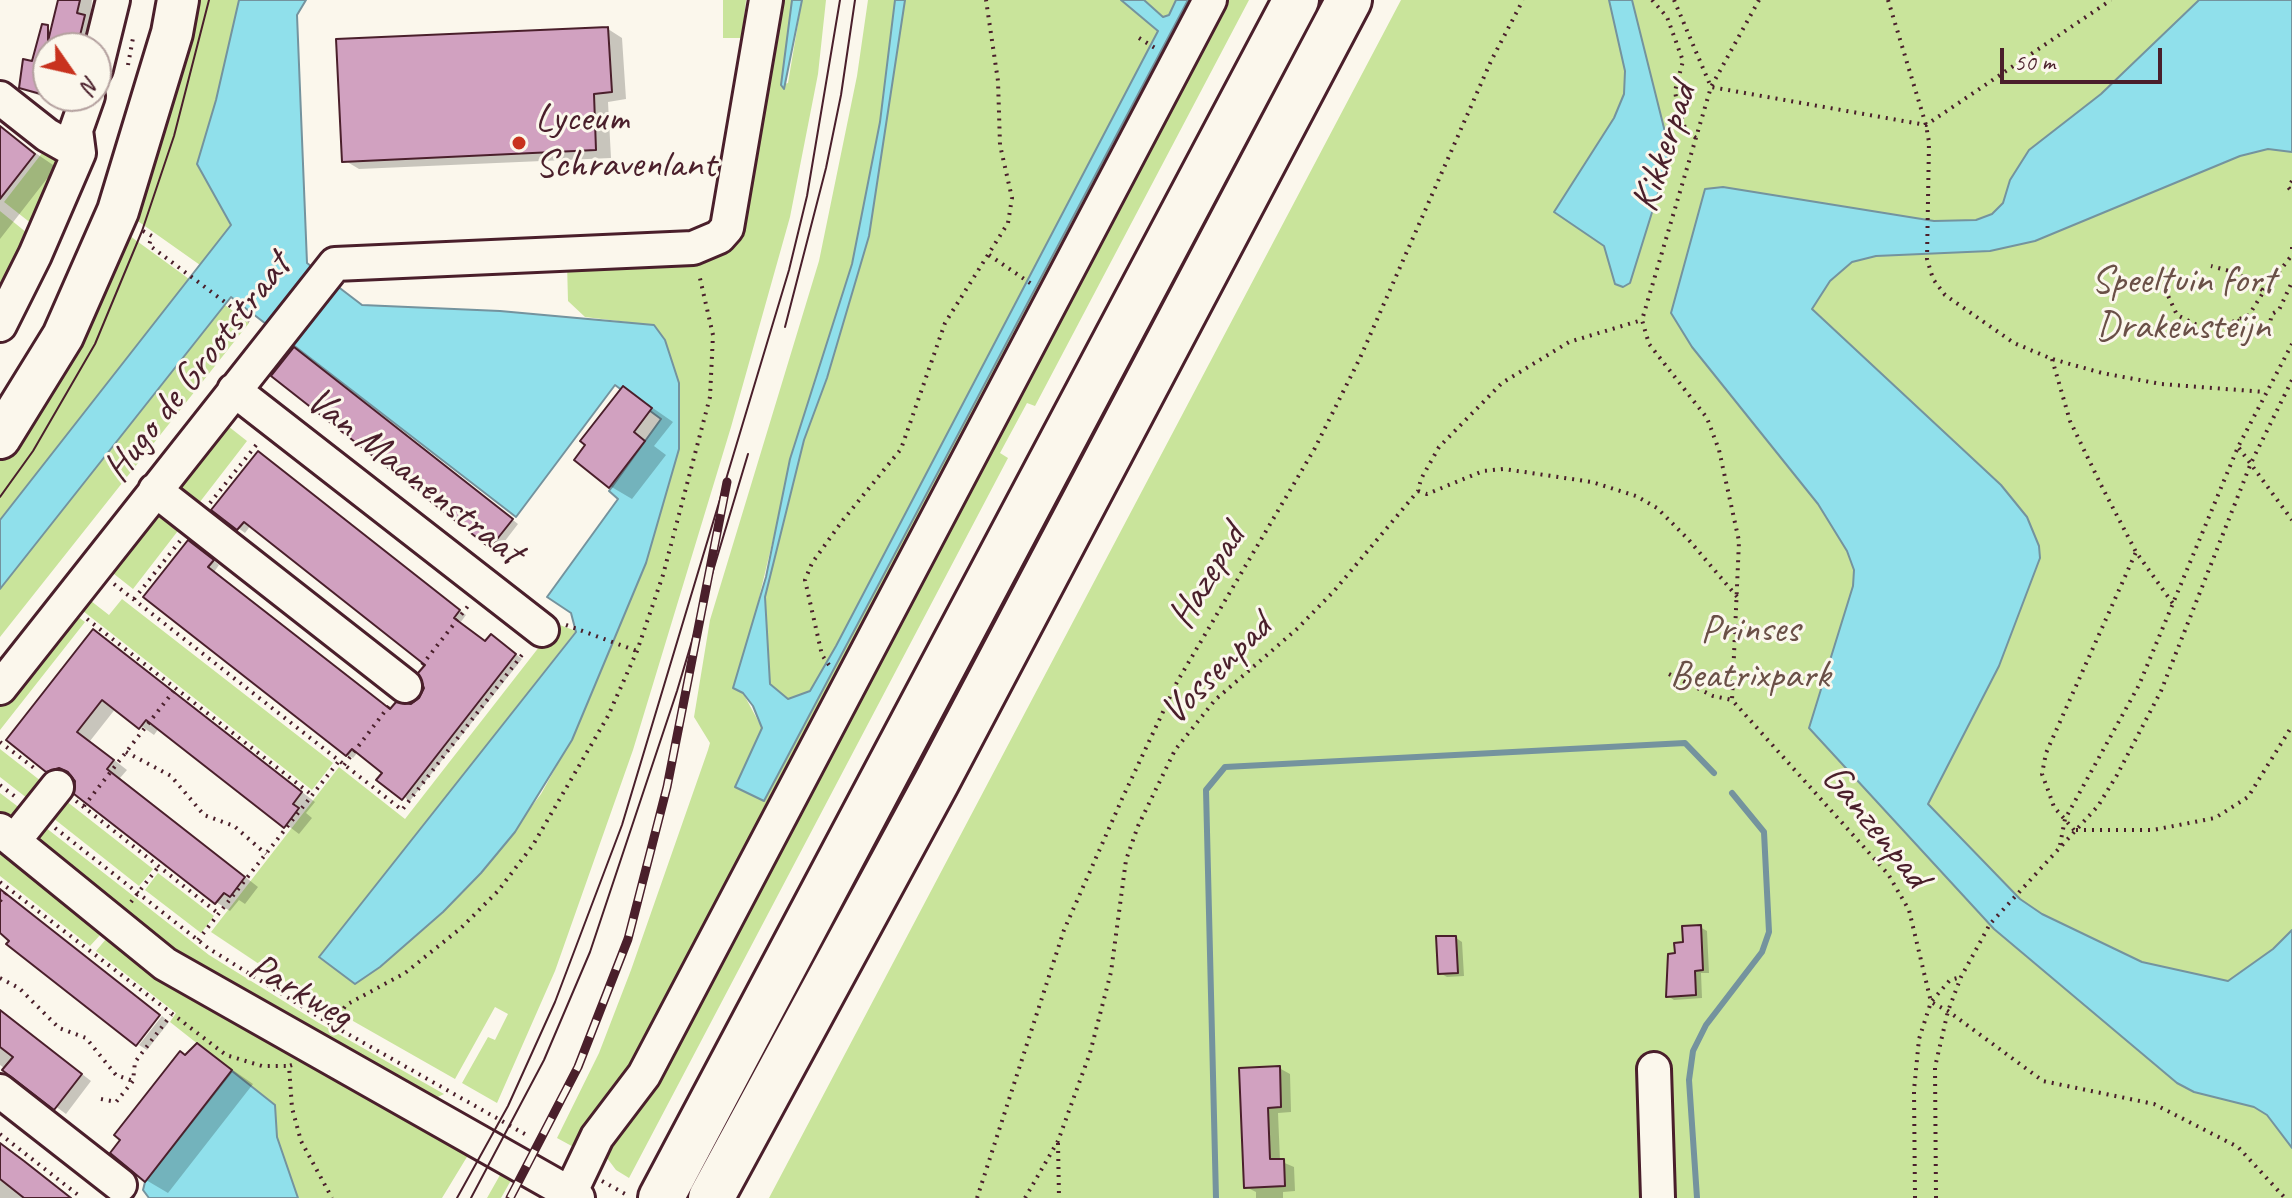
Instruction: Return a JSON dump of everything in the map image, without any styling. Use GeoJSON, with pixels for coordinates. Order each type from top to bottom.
{"type":"FeatureCollection","features":[{"type":"Feature","properties":{"kind":"highway"},"geometry":{"type":"LineString","coordinates":[[662,1197],[797,948],[1296,0]]}},
{"type":"Feature","properties":{"kind":"highway"},"geometry":{"type":"LineString","coordinates":[[711,1198],[754,1123],[1349,0]]}},
{"type":"Feature","properties":{"kind":"highway"},"geometry":{"type":"LineString","coordinates":[[732,1198],[754,1123]]}},
{"type":"Feature","properties":{"kind":"main road"},"geometry":{"type":"LineString","coordinates":[[0,407],[51,322],[103,204],[161,0]]}},
{"type":"Feature","properties":{"kind":"main road"},"geometry":{"type":"LineString","coordinates":[[0,438],[63,336],[112,225],[144,131],[178,0]]}},
{"type":"Feature","properties":{"kind":"street"},"geometry":{"type":"LineString","coordinates":[[105,32],[113,0]]}},
{"type":"Feature","properties":{"kind":"street","name":"Hugo de Grootstraat"},"geometry":{"type":"LineString","coordinates":[[0,688],[335,264],[693,248],[706,245],[727,228],[766,0]]}},
{"type":"Feature","properties":{"kind":"street"},"geometry":{"type":"LineString","coordinates":[[572,1196],[589,1150],[644,1075],[659,1048],[1210,0]]}},
{"type":"Feature","properties":{"kind":"street"},"geometry":{"type":"LineString","coordinates":[[0,98],[47,135],[79,153]]}},
{"type":"Feature","properties":{"kind":"street"},"geometry":{"type":"LineString","coordinates":[[0,325],[35,255],[79,153],[76,130],[82,112]]}},
{"type":"Feature","properties":{"kind":"street","name":"Van Maanenstraat"},"geometry":{"type":"LineString","coordinates":[[234,390],[554,628]]}},
{"type":"Feature","properties":{"kind":"street"},"geometry":{"type":"LineString","coordinates":[[155,490],[405,686]]}},
{"type":"Feature","properties":{"kind":"street"},"geometry":{"type":"LineString","coordinates":[[7,836],[36,813],[57,787]]}},
{"type":"Feature","properties":{"kind":"street","name":"Parkweg"},"geometry":{"type":"LineString","coordinates":[[7,836],[165,964],[325,1037],[572,1196]]}},
{"type":"Feature","properties":{"kind":"street"},"geometry":{"type":"LineString","coordinates":[[1654,1069],[1658,1198]]}},
{"type":"Feature","properties":{"kind":"street"},"geometry":{"type":"LineString","coordinates":[[0,1091],[120,1185]]}},
{"type":"Feature","properties":{"kind":"path"},"geometry":{"type":"LineString","coordinates":[[822,655],[805,580],[812,563],[901,449],[945,323],[1008,223],[1012,198],[1000,145],[998,81],[986,0]]}},
{"type":"Feature","properties":{"kind":"path","name":"Hazepad"},"geometry":{"type":"LineString","coordinates":[[977,1198],[1064,930],[1122,799],[1177,682],[1315,448],[1360,358],[1491,61],[1523,0]]}},
{"type":"Feature","properties":{"kind":"path"},"geometry":{"type":"LineString","coordinates":[[1652,0],[1667,17],[1683,61],[1675,91],[1677,103],[1686,131],[1696,138]]}},
{"type":"Feature","properties":{"kind":"path"},"geometry":{"type":"LineString","coordinates":[[1674,0],[1711,87],[1926,125],[2111,0]]}},
{"type":"Feature","properties":{"kind":"path","name":"Kikkerpad"},"geometry":{"type":"LineString","coordinates":[[1642,320],[1711,87],[1759,0]]}},
{"type":"Feature","properties":{"kind":"path"},"geometry":{"type":"LineString","coordinates":[[1888,0],[1926,125],[1929,142],[1927,259],[1933,279],[1945,295],[1969,315],[2014,343],[2052,359],[2102,373],[2161,384],[2265,392]]}},
{"type":"Feature","properties":{"kind":"path"},"geometry":{"type":"LineString","coordinates":[[1139,38],[1147,42]]}},
{"type":"Feature","properties":{"kind":"path"},"geometry":{"type":"LineString","coordinates":[[2292,181],[2288,187],[2292,192]]}},
{"type":"Feature","properties":{"kind":"path"},"geometry":{"type":"LineString","coordinates":[[0,882],[226,1055],[262,1066],[289,1066],[312,1059],[346,1005],[405,973],[461,928],[498,891],[533,845],[577,773],[637,651],[688,493],[710,397],[713,335],[693,248]]}},
{"type":"Feature","properties":{"kind":"path"},"geometry":{"type":"LineString","coordinates":[[2165,289],[2177,315],[2201,327],[2220,327],[2249,315],[2292,251]]}},
{"type":"Feature","properties":{"kind":"path"},"geometry":{"type":"LineString","coordinates":[[989,255],[1022,277]]}},
{"type":"Feature","properties":{"kind":"path"},"geometry":{"type":"LineString","coordinates":[[2211,266],[2237,273],[2264,291]]}},
{"type":"Feature","properties":{"kind":"path"},"geometry":{"type":"LineString","coordinates":[[188,272],[244,316]]}},
{"type":"Feature","properties":{"kind":"path"},"geometry":{"type":"LineString","coordinates":[[2237,320],[2255,335],[2268,331],[2272,314],[2279,310],[2292,282]]}},
{"type":"Feature","properties":{"kind":"path"},"geometry":{"type":"LineString","coordinates":[[1642,320],[1649,344],[1707,418],[1719,450],[1739,541],[1739,599],[1732,700],[1713,696],[1669,674]]}},
{"type":"Feature","properties":{"kind":"path","name":"Vossenpad"},"geometry":{"type":"LineString","coordinates":[[1025,1198],[1058,1141],[1090,1053],[1111,972],[1126,860],[1142,816],[1175,750],[1215,700],[1298,628],[1334,591],[1418,491],[1421,479],[1439,447],[1502,383],[1569,342],[1642,320]]}},
{"type":"Feature","properties":{"kind":"path"},"geometry":{"type":"LineString","coordinates":[[2060,845],[2065,819],[2139,685],[2238,447],[2292,344]]}},
{"type":"Feature","properties":{"kind":"path"},"geometry":{"type":"LineString","coordinates":[[2052,359],[2070,421],[2136,552],[2174,605]]}},
{"type":"Feature","properties":{"kind":"path"},"geometry":{"type":"LineString","coordinates":[[1936,1198],[1935,1067],[1948,1011],[1961,977],[1990,924],[2098,806],[2161,691],[2251,463],[2292,380]]}},
{"type":"Feature","properties":{"kind":"path"},"geometry":{"type":"LineString","coordinates":[[2238,447],[2292,520]]}},
{"type":"Feature","properties":{"kind":"path"},"geometry":{"type":"LineString","coordinates":[[1418,491],[1427,494],[1483,471],[1504,469],[1592,482],[1636,496],[1657,508],[1688,539],[1739,599]]}},
{"type":"Feature","properties":{"kind":"path"},"geometry":{"type":"LineString","coordinates":[[2074,830],[2054,807],[2042,774],[2046,753],[2136,552]]}},
{"type":"Feature","properties":{"kind":"path"},"geometry":{"type":"LineString","coordinates":[[94,567],[402,810],[554,628],[637,651]]}},
{"type":"Feature","properties":{"kind":"path"},"geometry":{"type":"LineString","coordinates":[[66,603],[312,795]]}},
{"type":"Feature","properties":{"kind":"path"},"geometry":{"type":"LineString","coordinates":[[83,807],[176,688]]}},
{"type":"Feature","properties":{"kind":"path","name":"Ganzenpad"},"geometry":{"type":"LineString","coordinates":[[1732,700],[1888,874],[1909,910],[1931,1002]]}},
{"type":"Feature","properties":{"kind":"path"},"geometry":{"type":"LineString","coordinates":[[2074,830],[2153,830],[2215,818],[2248,797],[2292,726]]}},
{"type":"Feature","properties":{"kind":"path"},"geometry":{"type":"LineString","coordinates":[[0,742],[219,914]]}},
{"type":"Feature","properties":{"kind":"path"},"geometry":{"type":"LineString","coordinates":[[126,752],[171,776],[204,815],[234,826],[266,854]]}},
{"type":"Feature","properties":{"kind":"path"},"geometry":{"type":"LineString","coordinates":[[198,940],[312,795],[348,759]]}},
{"type":"Feature","properties":{"kind":"path","name":"Parkweg"},"geometry":{"type":"LineString","coordinates":[[0,785],[325,1037],[474,1104]]}},
{"type":"Feature","properties":{"kind":"path"},"geometry":{"type":"LineString","coordinates":[[0,901],[9,889]]}},
{"type":"Feature","properties":{"kind":"path"},"geometry":{"type":"LineString","coordinates":[[1915,1198],[1914,1090],[1919,1039],[1931,1002],[1950,980],[1961,977]]}},
{"type":"Feature","properties":{"kind":"path"},"geometry":{"type":"LineString","coordinates":[[0,978],[19,988],[59,1028],[86,1038],[116,1075],[133,1081]]}},
{"type":"Feature","properties":{"kind":"path"},"geometry":{"type":"LineString","coordinates":[[1931,1002],[1948,1011],[2043,1081],[2154,1104],[2238,1147],[2285,1198]]}},
{"type":"Feature","properties":{"kind":"path"},"geometry":{"type":"LineString","coordinates":[[101,1099],[116,1102],[133,1081],[135,1062],[171,1015]]}},
{"type":"Feature","properties":{"kind":"path"},"geometry":{"type":"LineString","coordinates":[[289,1066],[292,1108],[301,1141],[332,1198]]}},
{"type":"Feature","properties":{"kind":"path"},"geometry":{"type":"LineString","coordinates":[[0,1134],[82,1198]]}},
{"type":"Feature","properties":{"kind":"path"},"geometry":{"type":"LineString","coordinates":[[1058,1141],[1059,1198]]}},
{"type":"Feature","properties":{"kind":"green space"},"geometry":{"type":"Polygon","coordinates":[[[184,0],[239,0],[216,100],[197,164],[231,225],[200,265],[125,212],[184,0]]]}},
{"type":"Feature","properties":{"kind":"green space"},"geometry":{"type":"Polygon","coordinates":[[[723,0],[746,0],[742,38],[723,38],[723,0]]]}},
{"type":"Feature","properties":{"kind":"green space"},"geometry":{"type":"Polygon","coordinates":[[[776,0],[792,0],[781,85],[788,83],[802,0],[826,0],[818,74],[790,217],[731,427],[633,750],[555,971],[497,1103],[462,1083],[488,1037],[495,1040],[508,1014],[495,1007],[455,1079],[295,988],[211,932],[339,767],[405,819],[557,624],[576,631],[319,958],[355,983],[380,967],[443,912],[481,873],[541,794],[571,740],[679,449],[635,323],[585,317],[568,301],[567,263],[705,255],[776,0]]]}},
{"type":"Feature","properties":{"kind":"green space"},"geometry":{"type":"Polygon","coordinates":[[[868,0],[895,0],[880,122],[852,264],[797,439],[754,619],[743,693],[762,728],[735,787],[763,800],[1188,0],[1204,0],[641,1073],[579,1150],[557,1138],[599,1053],[710,743],[694,717],[710,620],[819,261],[857,76],[868,0]]]}},
{"type":"Feature","properties":{"kind":"green space"},"geometry":{"type":"Polygon","coordinates":[[[905,0],[1121,0],[1159,30],[836,646],[810,692],[788,699],[770,684],[765,597],[804,440],[827,378],[869,236],[905,0]]]}},
{"type":"Feature","properties":{"kind":"green space"},"geometry":{"type":"Polygon","coordinates":[[[1144,0],[1176,0],[1169,15],[1163,17],[1144,0]]]}},
{"type":"Feature","properties":{"kind":"green space"},"geometry":{"type":"Polygon","coordinates":[[[1214,0],[1249,0],[1035,406],[1027,403],[1000,453],[1008,458],[629,1178],[616,1170],[607,1158],[1214,0]]]}},
{"type":"Feature","properties":{"kind":"green space","name":"Prinses Beatrixpark"},"geometry":{"type":"Polygon","coordinates":[[[1401,0],[2292,0],[2292,1198],[769,1198],[1401,0]]]}},
{"type":"Feature","properties":{"kind":"green space"},"geometry":{"type":"Polygon","coordinates":[[[46,148],[57,158],[32,224],[4,202],[46,148]]]}},
{"type":"Feature","properties":{"kind":"green space"},"geometry":{"type":"Polygon","coordinates":[[[0,211],[27,233],[0,287],[0,211]]]}},
{"type":"Feature","properties":{"kind":"green space"},"geometry":{"type":"Polygon","coordinates":[[[119,228],[189,279],[0,520],[0,449],[119,228]]]}},
{"type":"Feature","properties":{"kind":"green space"},"geometry":{"type":"Polygon","coordinates":[[[225,305],[249,323],[0,637],[0,589],[225,305]]]}},
{"type":"Feature","properties":{"kind":"green space"},"geometry":{"type":"Polygon","coordinates":[[[219,419],[247,441],[196,507],[168,484],[219,419]]]}},
{"type":"Feature","properties":{"kind":"green space"},"geometry":{"type":"Polygon","coordinates":[[[155,501],[184,523],[133,589],[104,566],[155,501]]]}},
{"type":"Feature","properties":{"kind":"green space"},"geometry":{"type":"Polygon","coordinates":[[[122,599],[333,763],[312,790],[83,611],[91,601],[109,615],[122,599]]]}},
{"type":"Feature","properties":{"kind":"green space"},"geometry":{"type":"Polygon","coordinates":[[[73,613],[85,622],[0,730],[0,706],[73,613]]]}},
{"type":"Feature","properties":{"kind":"green space"},"geometry":{"type":"Polygon","coordinates":[[[0,749],[46,785],[32,802],[0,777],[0,749]]]}},
{"type":"Feature","properties":{"kind":"green space"},"geometry":{"type":"Polygon","coordinates":[[[0,793],[25,812],[21,817],[0,819],[0,793]]]}},
{"type":"Feature","properties":{"kind":"green space"},"geometry":{"type":"Polygon","coordinates":[[[61,797],[153,869],[139,886],[48,814],[61,797]]]}},
{"type":"Feature","properties":{"kind":"green space"},"geometry":{"type":"Polygon","coordinates":[[[41,824],[209,955],[319,1023],[444,1094],[427,1102],[156,948],[40,854],[38,828],[41,824]]]}},
{"type":"Feature","properties":{"kind":"green space"},"geometry":{"type":"Polygon","coordinates":[[[0,841],[96,921],[96,931],[101,934],[90,946],[0,876],[0,841]]]}},
{"type":"Feature","properties":{"kind":"green space"},"geometry":{"type":"Polygon","coordinates":[[[158,873],[214,916],[201,933],[145,890],[158,873]]]}},
{"type":"Feature","properties":{"kind":"green space"},"geometry":{"type":"Polygon","coordinates":[[[106,939],[119,941],[473,1147],[442,1198],[298,1198],[277,1137],[275,1105],[170,1022],[176,1013],[96,951],[106,939]]]}},
{"type":"Feature","properties":{"kind":"green space"},"geometry":{"type":"Polygon","coordinates":[[[504,1168],[514,1175],[501,1198],[487,1198],[504,1168]]]}},
{"type":"Feature","properties":{"kind":"water"},"geometry":{"type":"Polygon","coordinates":[[[239,0],[306,0],[297,15],[307,263],[362,305],[500,311],[654,325],[665,340],[679,383],[679,449],[646,563],[572,740],[515,832],[481,873],[443,912],[380,967],[355,984],[319,957],[576,632],[571,613],[547,597],[618,499],[609,491],[661,419],[615,385],[516,517],[231,297],[0,589],[0,520],[231,225],[197,164],[216,100],[239,0]]]}},
{"type":"Feature","properties":{"kind":"water"},"geometry":{"type":"Polygon","coordinates":[[[792,0],[802,0],[784,89],[781,85],[792,0]]]}},
{"type":"Feature","properties":{"kind":"water"},"geometry":{"type":"Polygon","coordinates":[[[895,0],[905,0],[869,236],[827,378],[804,440],[765,597],[770,684],[788,699],[810,691],[836,646],[1158,31],[1121,0],[1144,0],[1163,17],[1169,15],[1176,0],[1188,0],[764,801],[735,787],[762,728],[753,706],[743,693],[733,688],[766,577],[790,459],[852,264],[880,122],[895,0]]]}},
{"type":"Feature","properties":{"kind":"water"},"geometry":{"type":"Polygon","coordinates":[[[1609,0],[1632,0],[1666,136],[1668,161],[1630,283],[1623,287],[1615,284],[1604,246],[1554,212],[1614,118],[1624,94],[1625,71],[1609,0]]]}},
{"type":"Feature","properties":{"kind":"water"},"geometry":{"type":"Polygon","coordinates":[[[2199,0],[2292,0],[2292,152],[2268,149],[2240,156],[2035,241],[1990,251],[1876,256],[1852,262],[1830,281],[1812,309],[2001,485],[2027,517],[2039,546],[2040,558],[1999,666],[1928,804],[2020,899],[2042,914],[2142,962],[2228,981],[2273,949],[2292,930],[2292,1148],[2267,1115],[2254,1107],[2194,1092],[2177,1083],[1994,929],[1809,728],[1853,586],[1854,570],[1847,551],[1818,504],[1692,347],[1671,313],[1705,189],[1723,187],[1934,221],[1976,220],[1992,214],[2003,203],[2010,180],[2029,150],[2101,94],[2199,0]]]}},
{"type":"Feature","properties":{"kind":"water"},"geometry":{"type":"Polygon","coordinates":[[[232,1071],[275,1105],[277,1137],[298,1198],[149,1198],[143,1190],[145,1182],[232,1071]]]}},
{"type":"Feature","properties":{"kind":"building"},"geometry":{"type":"Polygon","coordinates":[[[58,0],[80,0],[77,13],[85,15],[81,32],[50,32],[58,0]]]}},
{"type":"Feature","properties":{"kind":"building"},"geometry":{"type":"Polygon","coordinates":[[[42,24],[48,25],[48,32],[40,32],[42,24]]]}},
{"type":"Feature","properties":{"kind":"building"},"geometry":{"type":"Polygon","coordinates":[[[608,27],[612,92],[594,94],[596,150],[342,162],[336,39],[608,27]]]}},
{"type":"Feature","properties":{"kind":"building"},"geometry":{"type":"Polygon","coordinates":[[[23,59],[32,61],[32,92],[19,88],[23,59]]]}},
{"type":"Feature","properties":{"kind":"building"},"geometry":{"type":"Polygon","coordinates":[[[0,126],[35,154],[0,199],[0,126]]]}},
{"type":"Feature","properties":{"kind":"building"},"geometry":{"type":"Polygon","coordinates":[[[294,347],[513,519],[490,548],[271,376],[294,347]]]}},
{"type":"Feature","properties":{"kind":"building"},"geometry":{"type":"Polygon","coordinates":[[[623,386],[652,408],[634,432],[645,441],[609,488],[574,460],[585,445],[580,441],[623,386]]]}},
{"type":"Feature","properties":{"kind":"building"},"geometry":{"type":"Polygon","coordinates":[[[258,451],[460,610],[454,618],[485,641],[491,634],[516,654],[402,800],[376,780],[382,773],[352,749],[346,756],[143,597],[188,540],[214,560],[208,567],[390,709],[396,702],[411,704],[419,698],[424,688],[418,673],[425,665],[244,522],[237,530],[211,510],[258,451]]]}},
{"type":"Feature","properties":{"kind":"building"},"geometry":{"type":"Polygon","coordinates":[[[93,629],[302,792],[293,804],[299,808],[284,828],[146,720],[139,729],[102,700],[77,732],[114,760],[107,769],[245,877],[230,897],[224,893],[215,904],[74,794],[75,781],[68,772],[59,768],[46,772],[6,740],[93,629]]]}},
{"type":"Feature","properties":{"kind":"building"},"geometry":{"type":"Polygon","coordinates":[[[0,889],[160,1015],[136,1046],[6,944],[9,941],[0,933],[0,889]]]}},
{"type":"Feature","properties":{"kind":"building"},"geometry":{"type":"Polygon","coordinates":[[[1701,925],[1703,970],[1695,971],[1696,995],[1666,997],[1668,954],[1675,953],[1674,943],[1683,942],[1682,926],[1701,925]]]}},
{"type":"Feature","properties":{"kind":"building"},"geometry":{"type":"Polygon","coordinates":[[[1436,936],[1456,936],[1458,973],[1438,974],[1436,936]]]}},
{"type":"Feature","properties":{"kind":"building"},"geometry":{"type":"Polygon","coordinates":[[[0,1010],[82,1074],[54,1110],[2,1070],[13,1057],[0,1047],[0,1010]]]}},
{"type":"Feature","properties":{"kind":"building"},"geometry":{"type":"Polygon","coordinates":[[[197,1043],[232,1070],[145,1182],[110,1153],[120,1140],[114,1135],[180,1051],[185,1055],[197,1043]]]}},
{"type":"Feature","properties":{"kind":"building"},"geometry":{"type":"Polygon","coordinates":[[[1280,1066],[1281,1107],[1268,1108],[1270,1159],[1284,1159],[1285,1186],[1244,1188],[1239,1068],[1280,1066]]]}},
{"type":"Feature","properties":{"kind":"building"},"geometry":{"type":"Polygon","coordinates":[[[0,1143],[71,1198],[24,1198],[0,1179],[0,1143]]]}},
{"type":"Feature","properties":{"kind":"waterway"},"geometry":{"type":"LineString","coordinates":[[1216,1198],[1206,790],[1225,767],[1685,743],[1714,773]]}},
{"type":"Feature","properties":{"kind":"waterway"},"geometry":{"type":"LineString","coordinates":[[1697,1198],[1689,1080],[1693,1051],[1706,1025],[1762,952],[1769,932],[1764,832],[1732,793]]}},
{"type":"Feature","properties":{"kind":"tram line"},"geometry":{"type":"LineString","coordinates":[[0,497],[33,451],[95,344],[142,231],[174,136],[209,0]]}},
{"type":"Feature","properties":{"kind":"tram line"},"geometry":{"type":"LineString","coordinates":[[457,1198],[508,1106],[555,1002],[622,825],[789,270],[807,196],[840,0]]}},
{"type":"Feature","properties":{"kind":"tram line"},"geometry":{"type":"LineString","coordinates":[[785,327],[826,168],[855,0]]}},
{"type":"Feature","properties":{"kind":"tram line"},"geometry":{"type":"LineString","coordinates":[[471,1198],[544,1060],[590,952],[677,691],[748,454]]}},
{"type":"Feature","properties":{"kind":"railway"},"geometry":{"type":"LineString","coordinates":[[510,1198],[578,1067],[628,939],[667,787],[727,482]]}},
{"type":"Feature","properties":{"kind":"place","name":"Lyceum Schravenlant"},"geometry":{"type":"Point","coordinates":[519,143]}},
{"type":"Feature","properties":{"kind":"park label","name":"Speeltuin fort Drakensteijn"},"geometry":{"type":"Point","coordinates":[2183,305]}}]}
